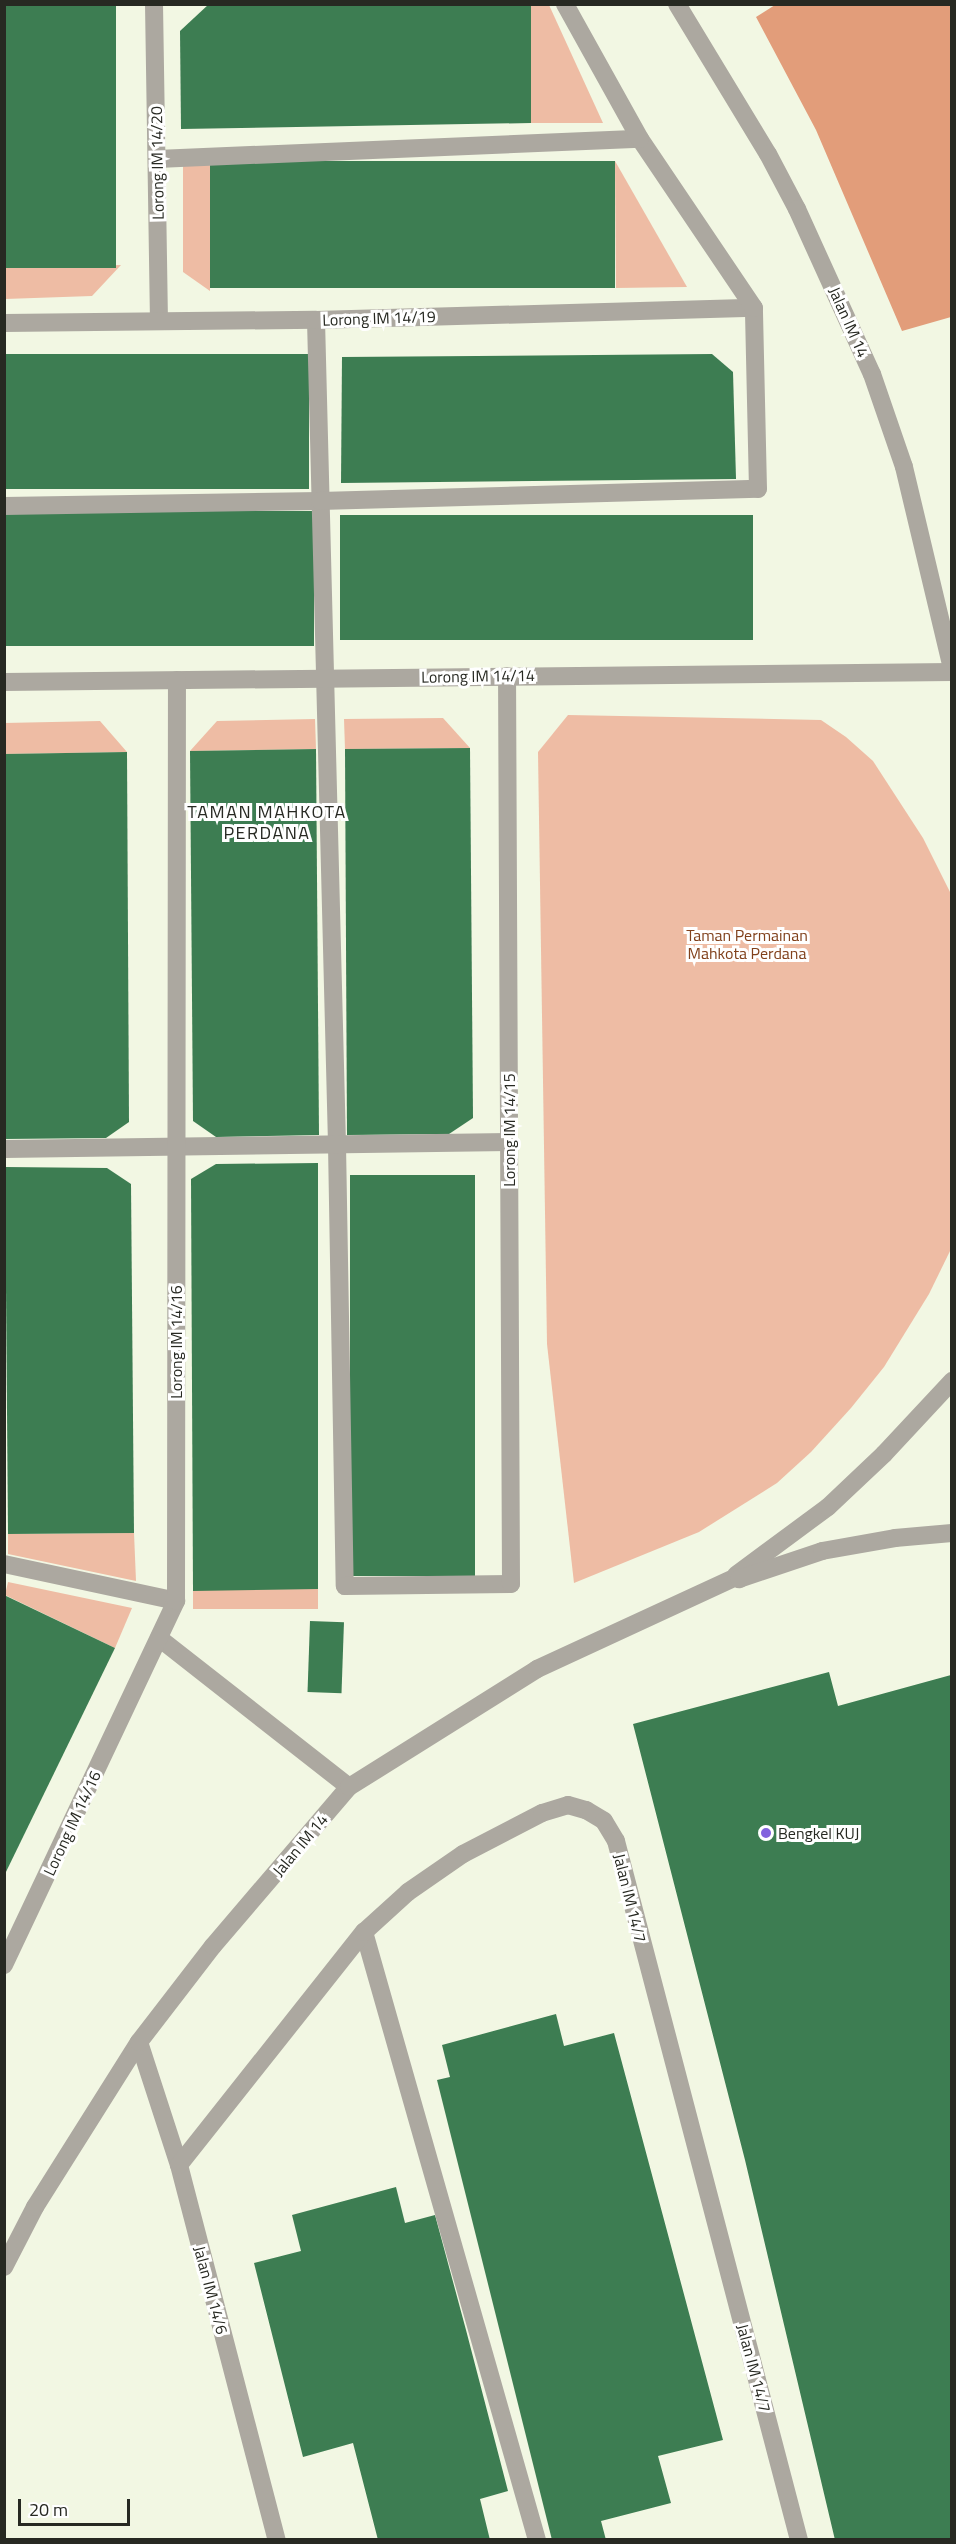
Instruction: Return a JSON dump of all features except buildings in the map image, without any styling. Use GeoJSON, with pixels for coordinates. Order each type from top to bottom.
{"type":"FeatureCollection","features":[{"type":"Feature","properties":{"kind":"street","name":"Lorong IM 14/20"},"geometry":{"type":"LineString","coordinates":[[154,4],[159,321]]}},
{"type":"Feature","properties":{"kind":"street"},"geometry":{"type":"LineString","coordinates":[[4,506],[321,501],[758,489],[754,308],[640,139],[565,4]]}},
{"type":"Feature","properties":{"kind":"street","name":"Jalan IM 14"},"geometry":{"type":"LineString","coordinates":[[677,4],[768,154],[797,209],[872,374],[904,467],[951,670]]}},
{"type":"Feature","properties":{"kind":"street"},"geometry":{"type":"LineString","coordinates":[[157,159],[640,139]]}},
{"type":"Feature","properties":{"kind":"street","name":"Lorong IM 14/19"},"geometry":{"type":"LineString","coordinates":[[4,323],[316,320],[754,308]]}},
{"type":"Feature","properties":{"kind":"street"},"geometry":{"type":"LineString","coordinates":[[316,320],[337,1145]]}},
{"type":"Feature","properties":{"kind":"street","name":"Lorong IM 14/14"},"geometry":{"type":"LineString","coordinates":[[4,682],[951,670]]}},
{"type":"Feature","properties":{"kind":"street","name":"Lorong IM 14/15"},"geometry":{"type":"LineString","coordinates":[[337,1145],[345,1586],[511,1584],[507,676]]}},
{"type":"Feature","properties":{"kind":"street","name":"Lorong IM 14/16"},"geometry":{"type":"LineString","coordinates":[[4,1965],[176,1601],[177,680]]}},
{"type":"Feature","properties":{"kind":"street"},"geometry":{"type":"LineString","coordinates":[[4,1149],[509,1142]]}},
{"type":"Feature","properties":{"kind":"street"},"geometry":{"type":"LineString","coordinates":[[951,1381],[884,1454],[835,1501],[737,1573],[736,1577],[739,1579],[822,1551],[895,1538],[951,1533]]}},
{"type":"Feature","properties":{"kind":"street"},"geometry":{"type":"LineString","coordinates":[[4,1564],[176,1601]]}},
{"type":"Feature","properties":{"kind":"street","name":"Jalan IM 14"},"geometry":{"type":"LineString","coordinates":[[4,2267],[35,2207],[139,2042],[213,1946],[349,1787],[537,1669],[736,1577]]}},
{"type":"Feature","properties":{"kind":"street"},"geometry":{"type":"LineString","coordinates":[[159,1638],[349,1787]]}},
{"type":"Feature","properties":{"kind":"street","name":"Jalan IM 14/7"},"geometry":{"type":"LineString","coordinates":[[179,2165],[364,1932],[408,1892],[463,1854],[542,1814],[567,1805],[586,1810],[604,1821],[616,1841],[799,2540]]}},
{"type":"Feature","properties":{"kind":"street"},"geometry":{"type":"LineString","coordinates":[[364,1932],[537,2540]]}},
{"type":"Feature","properties":{"kind":"street","name":"Jalan IM 14/6"},"geometry":{"type":"LineString","coordinates":[[139,2042],[179,2165],[277,2540]]}},
{"type":"Feature","properties":{"kind":"green space"},"geometry":{"type":"Polygon","coordinates":[[[531,5],[549,5],[603,123],[531,123],[531,5]]]}},
{"type":"Feature","properties":{"kind":"green space"},"geometry":{"type":"Polygon","coordinates":[[[615,161],[687,287],[616,288],[615,161]]]}},
{"type":"Feature","properties":{"kind":"green space"},"geometry":{"type":"Polygon","coordinates":[[[183,164],[210,165],[210,291],[183,272],[183,164]]]}},
{"type":"Feature","properties":{"kind":"green space"},"geometry":{"type":"Polygon","coordinates":[[[121,265],[92,296],[5,299],[4,268],[121,265]]]}},
{"type":"Feature","properties":{"kind":"green space","name":"Taman Permainan Mahkota Perdana"},"geometry":{"type":"Polygon","coordinates":[[[568,715],[821,720],[846,737],[873,761],[923,838],[952,896],[951,1249],[929,1294],[884,1367],[811,1452],[777,1483],[699,1532],[574,1583],[547,1344],[538,752],[568,715]]]}},
{"type":"Feature","properties":{"kind":"green space"},"geometry":{"type":"Polygon","coordinates":[[[443,718],[470,748],[345,749],[344,719],[443,718]]]}},
{"type":"Feature","properties":{"kind":"green space"},"geometry":{"type":"Polygon","coordinates":[[[315,719],[316,749],[190,751],[217,721],[315,719]]]}},
{"type":"Feature","properties":{"kind":"green space"},"geometry":{"type":"Polygon","coordinates":[[[100,721],[127,752],[5,754],[4,723],[100,721]]]}},
{"type":"Feature","properties":{"kind":"green space"},"geometry":{"type":"Polygon","coordinates":[[[134,1533],[136,1581],[8,1554],[8,1534],[134,1533]]]}},
{"type":"Feature","properties":{"kind":"green space"},"geometry":{"type":"Polygon","coordinates":[[[8,1582],[132,1608],[115,1648],[5,1595],[8,1582]]]}},
{"type":"Feature","properties":{"kind":"green space"},"geometry":{"type":"Polygon","coordinates":[[[193,1589],[318,1589],[318,1609],[193,1609],[193,1589]]]}},
{"type":"Feature","properties":{"kind":"shaded area"},"geometry":{"type":"Polygon","coordinates":[[[775,5],[951,5],[951,317],[902,331],[816,130],[756,17],[775,5]]]}},
{"type":"Feature","properties":{"kind":"place","name":"Bengkel KUJ"},"geometry":{"type":"Point","coordinates":[766,1833]}},
{"type":"Feature","properties":{"kind":"district","name":"TAMAN MAHKOTA PERDANA"},"geometry":{"type":"Point","coordinates":[267,823]}}]}
